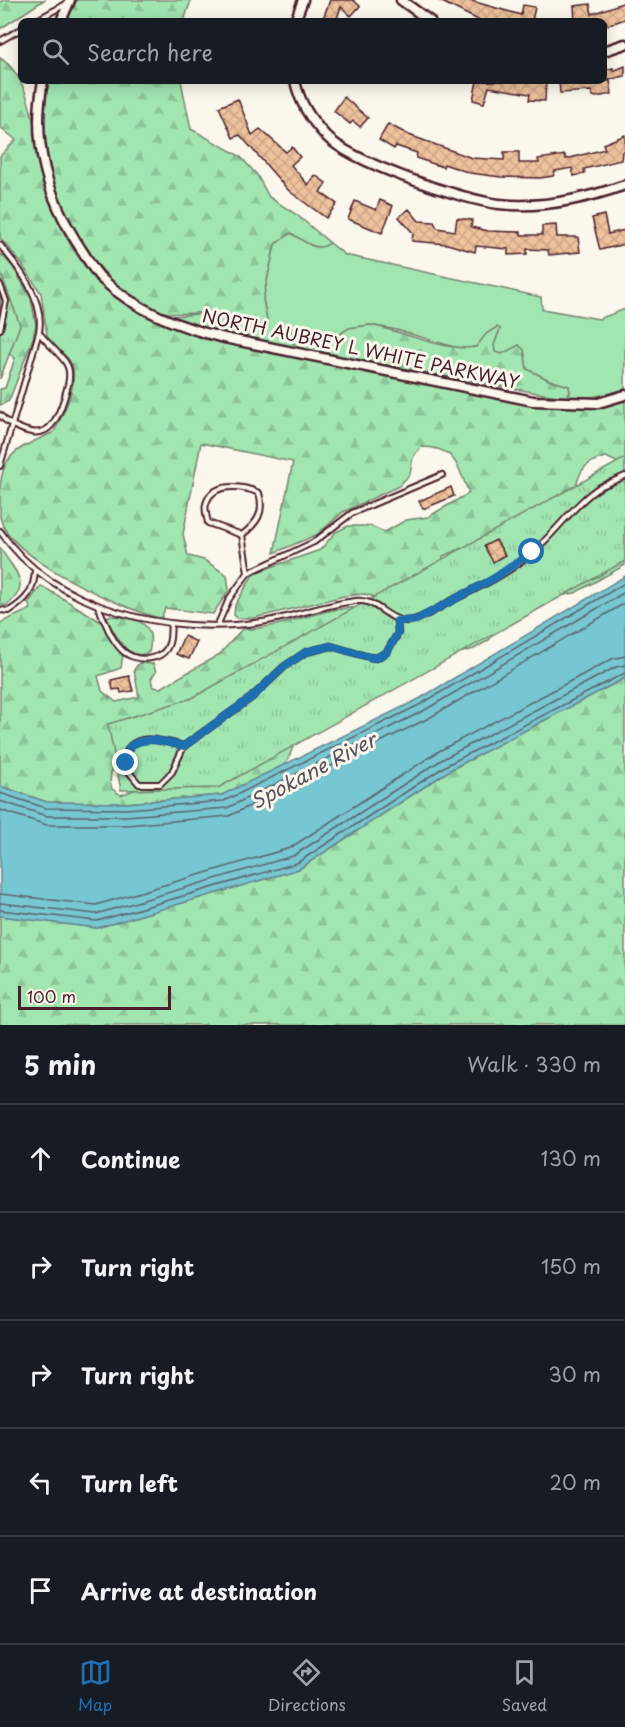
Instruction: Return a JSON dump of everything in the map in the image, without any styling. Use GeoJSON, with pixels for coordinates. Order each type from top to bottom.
{"type":"FeatureCollection","features":[{"type":"Feature","properties":{"kind":"street"},"geometry":{"type":"LineString","coordinates":[[296,18],[303,0]]}},
{"type":"Feature","properties":{"kind":"street"},"geometry":{"type":"LineString","coordinates":[[401,0],[426,18]]}},
{"type":"Feature","properties":{"kind":"street"},"geometry":{"type":"LineString","coordinates":[[62,18],[69,2]]}},
{"type":"Feature","properties":{"kind":"street"},"geometry":{"type":"LineString","coordinates":[[607,50],[625,44]]}},
{"type":"Feature","properties":{"kind":"street","name":"NORTH AUBREY L WHITE PARKWAY"},"geometry":{"type":"LineString","coordinates":[[43,84],[38,111],[39,144],[45,174],[68,229],[101,279],[147,311],[186,328],[224,338],[533,401],[598,403],[625,395]]}},
{"type":"Feature","properties":{"kind":"street"},"geometry":{"type":"LineString","coordinates":[[296,84],[301,104],[327,138],[368,161],[413,181],[498,204],[544,204],[590,197],[625,185]]}},
{"type":"Feature","properties":{"kind":"lane"},"geometry":{"type":"LineString","coordinates":[[40,18],[69,2]]}},
{"type":"Feature","properties":{"kind":"lane"},"geometry":{"type":"LineString","coordinates":[[0,41],[18,31]]}},
{"type":"Feature","properties":{"kind":"lane"},"geometry":{"type":"LineString","coordinates":[[0,245],[16,264],[32,291],[38,307],[40,328],[0,466]]}},
{"type":"Feature","properties":{"kind":"lane"},"geometry":{"type":"LineString","coordinates":[[0,285],[6,301],[0,329]]}},
{"type":"Feature","properties":{"kind":"lane"},"geometry":{"type":"LineString","coordinates":[[0,415],[13,426],[29,433],[37,433],[54,424],[59,415],[70,374],[66,363],[53,352],[41,335]]}},
{"type":"Feature","properties":{"kind":"lane"},"geometry":{"type":"LineString","coordinates":[[218,624],[229,599],[248,573],[314,542],[352,513],[442,475]]}},
{"type":"Feature","properties":{"kind":"lane"},"geometry":{"type":"LineString","coordinates":[[0,531],[15,553],[51,582],[98,605],[129,616],[171,624],[261,622],[358,600],[377,607],[397,621],[416,620],[515,566],[550,537],[599,488],[625,476]]}},
{"type":"Feature","properties":{"kind":"lane"},"geometry":{"type":"LineString","coordinates":[[246,487],[260,493],[262,511],[256,522],[242,536],[208,523],[205,505],[211,494],[221,488],[246,487]]}},
{"type":"Feature","properties":{"kind":"lane"},"geometry":{"type":"LineString","coordinates":[[242,536],[248,573]]}},
{"type":"Feature","properties":{"kind":"lane"},"geometry":{"type":"LineString","coordinates":[[0,610],[9,611],[22,603],[34,588],[35,569]]}},
{"type":"Feature","properties":{"kind":"lane"},"geometry":{"type":"LineString","coordinates":[[98,605],[123,651],[135,658],[147,658],[165,651],[169,643],[171,624]]}},
{"type":"Feature","properties":{"kind":"lane"},"geometry":{"type":"LineString","coordinates":[[184,746],[159,740],[141,740],[129,747],[126,754],[129,772],[139,784],[160,784],[172,772],[184,746],[251,698],[285,666],[306,652],[331,646],[376,658],[387,652],[398,633],[397,621]]}},
{"type":"Feature","properties":{"kind":"green space"},"geometry":{"type":"Polygon","coordinates":[[[4,0],[44,0],[0,29],[0,2],[4,0]]]}},
{"type":"Feature","properties":{"kind":"green space"},"geometry":{"type":"Polygon","coordinates":[[[77,0],[191,0],[185,18],[68,18],[77,0]]]}},
{"type":"Feature","properties":{"kind":"green space"},"geometry":{"type":"Polygon","coordinates":[[[0,58],[18,77],[18,84],[22,84],[26,95],[35,129],[43,176],[52,204],[71,246],[88,270],[107,290],[150,317],[185,332],[255,349],[500,399],[568,406],[599,405],[625,400],[625,466],[606,457],[590,463],[581,472],[573,501],[443,556],[441,598],[378,598],[365,594],[344,596],[254,618],[237,618],[234,615],[235,605],[254,573],[320,550],[336,532],[348,526],[370,526],[385,532],[406,520],[428,517],[469,493],[458,466],[448,454],[442,450],[421,447],[413,457],[410,474],[399,486],[343,512],[318,534],[274,553],[293,462],[201,443],[183,534],[188,556],[204,560],[227,575],[229,590],[213,614],[165,608],[162,617],[159,618],[119,604],[68,579],[23,549],[8,533],[0,517],[1,480],[8,460],[22,447],[54,432],[70,396],[73,376],[69,360],[48,342],[41,293],[21,263],[0,238],[0,156],[16,140],[0,127],[0,58]]]}},
{"type":"Feature","properties":{"kind":"green space"},"geometry":{"type":"Polygon","coordinates":[[[48,84],[182,84],[191,129],[240,156],[257,175],[269,197],[297,215],[330,243],[320,247],[315,246],[291,233],[275,244],[263,299],[267,320],[264,326],[231,316],[173,313],[148,306],[128,294],[109,277],[93,258],[65,212],[55,187],[45,140],[48,84]]]}},
{"type":"Feature","properties":{"kind":"green space"},"geometry":{"type":"Polygon","coordinates":[[[291,233],[315,246],[325,246],[330,243],[345,255],[541,297],[542,309],[599,319],[625,309],[625,390],[592,397],[566,397],[570,393],[569,386],[549,380],[527,369],[524,350],[502,354],[495,352],[494,345],[500,329],[486,335],[476,347],[461,349],[397,330],[370,325],[349,328],[337,336],[313,335],[307,328],[292,342],[302,350],[198,326],[173,316],[211,313],[264,325],[267,320],[263,299],[275,244],[291,233]]]}},
{"type":"Feature","properties":{"kind":"green space"},"geometry":{"type":"Polygon","coordinates":[[[0,253],[13,267],[31,298],[36,325],[9,401],[0,405],[0,389],[5,388],[15,358],[0,347],[0,253]]]}},
{"type":"Feature","properties":{"kind":"green space"},"geometry":{"type":"Polygon","coordinates":[[[0,271],[20,325],[0,379],[0,271]]]}},
{"type":"Feature","properties":{"kind":"green space"},"geometry":{"type":"Polygon","coordinates":[[[370,325],[437,344],[464,348],[476,347],[486,334],[497,327],[500,329],[494,345],[495,352],[502,354],[519,345],[524,350],[527,369],[549,380],[569,386],[570,393],[566,397],[538,393],[302,350],[292,342],[291,329],[295,328],[301,327],[313,335],[337,336],[349,328],[370,325]]]}},
{"type":"Feature","properties":{"kind":"green space"},"geometry":{"type":"Polygon","coordinates":[[[625,458],[625,561],[218,788],[121,790],[108,724],[192,698],[625,458]]]}},
{"type":"Feature","properties":{"kind":"green space"},"geometry":{"type":"Polygon","coordinates":[[[625,510],[625,565],[575,593],[559,596],[500,627],[489,640],[474,649],[443,657],[296,740],[286,764],[222,795],[126,803],[47,802],[0,786],[0,623],[31,609],[28,603],[41,586],[102,623],[123,654],[121,668],[98,676],[102,691],[116,702],[139,697],[134,670],[139,663],[153,664],[156,672],[151,679],[153,687],[161,688],[220,654],[242,629],[275,625],[339,609],[371,609],[130,739],[110,776],[112,789],[121,795],[139,788],[625,510]]]}},
{"type":"Feature","properties":{"kind":"green space"},"geometry":{"type":"Polygon","coordinates":[[[0,547],[15,570],[20,583],[15,598],[6,606],[0,604],[0,547]]]}},
{"type":"Feature","properties":{"kind":"green space"},"geometry":{"type":"Polygon","coordinates":[[[108,616],[141,622],[149,633],[151,641],[149,652],[141,655],[129,651],[114,632],[107,619],[108,616]]]}},
{"type":"Feature","properties":{"kind":"green space"},"geometry":{"type":"Polygon","coordinates":[[[625,678],[625,1025],[0,1025],[0,916],[97,928],[299,869],[450,770],[625,678]]]}},
{"type":"Feature","properties":{"kind":"water","name":"Spokane River"},"geometry":{"type":"Polygon","coordinates":[[[625,576],[625,678],[450,770],[299,869],[97,928],[0,916],[0,786],[47,802],[126,803],[222,795],[419,699],[625,576]]]}},
{"type":"Feature","properties":{"kind":"building"},"geometry":{"type":"Polygon","coordinates":[[[330,0],[353,0],[360,6],[351,16],[341,7],[337,18],[323,18],[330,0]]]}},
{"type":"Feature","properties":{"kind":"building"},"geometry":{"type":"Polygon","coordinates":[[[438,0],[468,0],[521,15],[523,5],[535,7],[533,18],[474,18],[438,0]]]}},
{"type":"Feature","properties":{"kind":"building"},"geometry":{"type":"Polygon","coordinates":[[[625,2],[625,19],[608,25],[607,18],[575,18],[574,6],[590,4],[592,14],[625,2]]]}},
{"type":"Feature","properties":{"kind":"building"},"geometry":{"type":"Polygon","coordinates":[[[625,66],[625,76],[607,80],[607,69],[613,68],[613,71],[625,66]]]}},
{"type":"Feature","properties":{"kind":"building"},"geometry":{"type":"Polygon","coordinates":[[[607,81],[610,81],[612,94],[596,97],[591,91],[560,93],[559,84],[607,84],[607,81]]]}},
{"type":"Feature","properties":{"kind":"building"},"geometry":{"type":"Polygon","coordinates":[[[476,84],[546,84],[545,101],[529,100],[530,94],[489,87],[484,103],[473,100],[476,84]]]}},
{"type":"Feature","properties":{"kind":"building"},"geometry":{"type":"Polygon","coordinates":[[[344,97],[368,118],[360,127],[353,121],[350,124],[334,111],[344,97]]]}},
{"type":"Feature","properties":{"kind":"building"},"geometry":{"type":"Polygon","coordinates":[[[238,99],[252,135],[260,129],[286,152],[292,147],[300,157],[291,165],[308,185],[315,175],[326,183],[320,192],[337,204],[326,218],[289,191],[240,135],[233,138],[219,107],[238,99]]]}},
{"type":"Feature","properties":{"kind":"building"},"geometry":{"type":"Polygon","coordinates":[[[388,124],[409,135],[472,158],[504,160],[504,152],[519,152],[519,163],[539,163],[538,159],[565,155],[566,159],[605,149],[603,144],[625,135],[625,150],[622,152],[621,160],[584,169],[585,173],[574,176],[572,168],[555,171],[553,176],[540,178],[501,177],[470,173],[444,164],[443,167],[416,158],[417,153],[396,146],[394,149],[379,140],[388,124]]]}},
{"type":"Feature","properties":{"kind":"building"},"geometry":{"type":"Polygon","coordinates":[[[380,200],[393,206],[382,233],[348,219],[355,201],[376,210],[380,200]]]}},
{"type":"Feature","properties":{"kind":"building"},"geometry":{"type":"Polygon","coordinates":[[[409,209],[419,221],[434,222],[437,228],[455,231],[457,218],[472,220],[471,227],[488,231],[521,232],[521,235],[542,235],[542,226],[556,225],[557,237],[578,237],[580,252],[549,255],[548,250],[527,249],[527,254],[508,255],[508,249],[476,246],[475,252],[447,244],[412,241],[413,233],[399,217],[409,209]]]}},
{"type":"Feature","properties":{"kind":"building"},"geometry":{"type":"Polygon","coordinates":[[[604,215],[608,234],[625,230],[625,244],[600,250],[592,218],[604,215]]]}},
{"type":"Feature","properties":{"kind":"building"},"geometry":{"type":"Polygon","coordinates":[[[451,487],[454,496],[423,509],[419,501],[451,487]]]}},
{"type":"Feature","properties":{"kind":"building"},"geometry":{"type":"Polygon","coordinates":[[[496,540],[505,555],[493,562],[484,546],[496,540]]]}},
{"type":"Feature","properties":{"kind":"building"},"geometry":{"type":"Polygon","coordinates":[[[184,636],[197,642],[189,659],[176,654],[184,636]]]}},
{"type":"Feature","properties":{"kind":"building"},"geometry":{"type":"Polygon","coordinates":[[[129,676],[133,691],[121,693],[120,689],[113,690],[111,680],[129,676]]]}},
{"type":"Feature","properties":{"kind":"route"},"geometry":{"type":"LineString","coordinates":[[126,763],[129,747],[141,740],[159,740],[184,746],[251,698],[285,666],[306,652],[331,646],[363,656],[376,658],[381,656],[394,645],[398,633],[397,621],[416,620],[493,579],[515,566],[532,552]]}}]}
